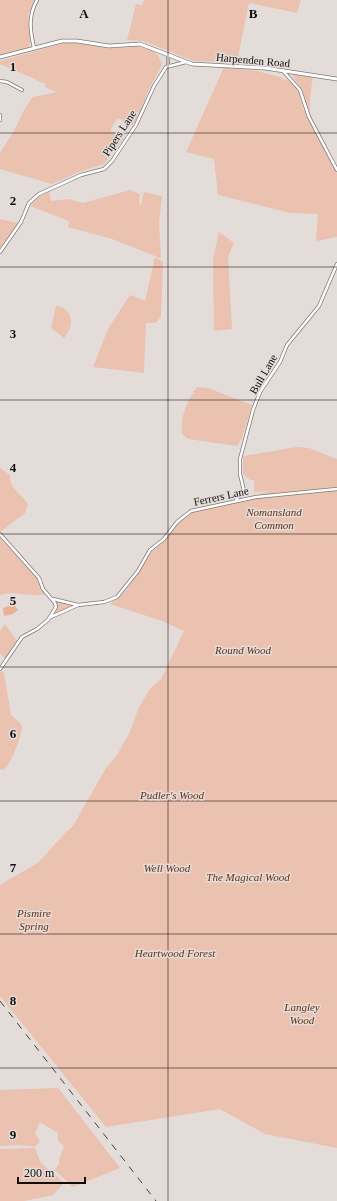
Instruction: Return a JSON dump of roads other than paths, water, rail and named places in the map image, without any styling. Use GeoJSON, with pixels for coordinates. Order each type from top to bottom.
{"type":"FeatureCollection","features":[{"type":"Feature","properties":{"kind":"street"},"geometry":{"type":"LineString","coordinates":[[34,48],[30,20],[32,10],[37,0]]}},
{"type":"Feature","properties":{"kind":"street","name":"Harpenden Road"},"geometry":{"type":"LineString","coordinates":[[0,57],[54,43],[77,41],[109,46],[140,44],[187,62],[283,71],[337,79]]}},
{"type":"Feature","properties":{"kind":"street"},"geometry":{"type":"LineString","coordinates":[[168,54],[168,66],[187,62]]}},
{"type":"Feature","properties":{"kind":"street","name":"Pipers Lane"},"geometry":{"type":"LineString","coordinates":[[0,252],[21,222],[29,203],[39,194],[81,174],[104,169],[112,161],[136,125],[154,86],[168,66]]}},
{"type":"Feature","properties":{"kind":"street"},"geometry":{"type":"LineString","coordinates":[[283,71],[300,90],[310,117],[337,170]]}},
{"type":"Feature","properties":{"kind":"street"},"geometry":{"type":"LineString","coordinates":[[0,81],[7,82],[22,90]]}},
{"type":"Feature","properties":{"kind":"street"},"geometry":{"type":"LineString","coordinates":[[0,115],[0,120]]}},
{"type":"Feature","properties":{"kind":"street","name":"Bull Lane"},"geometry":{"type":"LineString","coordinates":[[236,501],[244,492],[240,474],[241,449],[260,392],[280,362],[287,345],[319,306],[337,264]]}},
{"type":"Feature","properties":{"kind":"street","name":"Ferrers Lane"},"geometry":{"type":"LineString","coordinates":[[0,669],[22,637],[38,629],[51,617],[78,605],[104,602],[117,596],[138,571],[150,550],[164,539],[172,527],[185,514],[191,511],[236,501],[337,489]]}},
{"type":"Feature","properties":{"kind":"street"},"geometry":{"type":"LineString","coordinates":[[0,534],[39,578],[43,589],[53,599],[56,607],[51,617]]}},
{"type":"Feature","properties":{"kind":"street","name":"Ferrers Lane"},"geometry":{"type":"LineString","coordinates":[[53,599],[78,605]]}},
{"type":"Feature","properties":{"kind":"railway"},"geometry":{"type":"LineString","coordinates":[[0,1001],[156,1201]]}},
{"type":"Feature","properties":{"kind":"park label","name":"Nomansland Common"},"geometry":{"type":"Point","coordinates":[274,518]}},
{"type":"Feature","properties":{"kind":"park label","name":"Round Wood"},"geometry":{"type":"Point","coordinates":[243,650]}},
{"type":"Feature","properties":{"kind":"park label","name":"Pudler's Wood"},"geometry":{"type":"Point","coordinates":[172,795]}},
{"type":"Feature","properties":{"kind":"park label","name":"Well Wood"},"geometry":{"type":"Point","coordinates":[167,868]}},
{"type":"Feature","properties":{"kind":"park label","name":"The Magical Wood"},"geometry":{"type":"Point","coordinates":[248,877]}},
{"type":"Feature","properties":{"kind":"park label","name":"Pismire Spring"},"geometry":{"type":"Point","coordinates":[34,919]}},
{"type":"Feature","properties":{"kind":"park label","name":"Heartwood Forest"},"geometry":{"type":"Point","coordinates":[175,953]}},
{"type":"Feature","properties":{"kind":"park label","name":"Langley Wood"},"geometry":{"type":"Point","coordinates":[302,1013]}}]}
